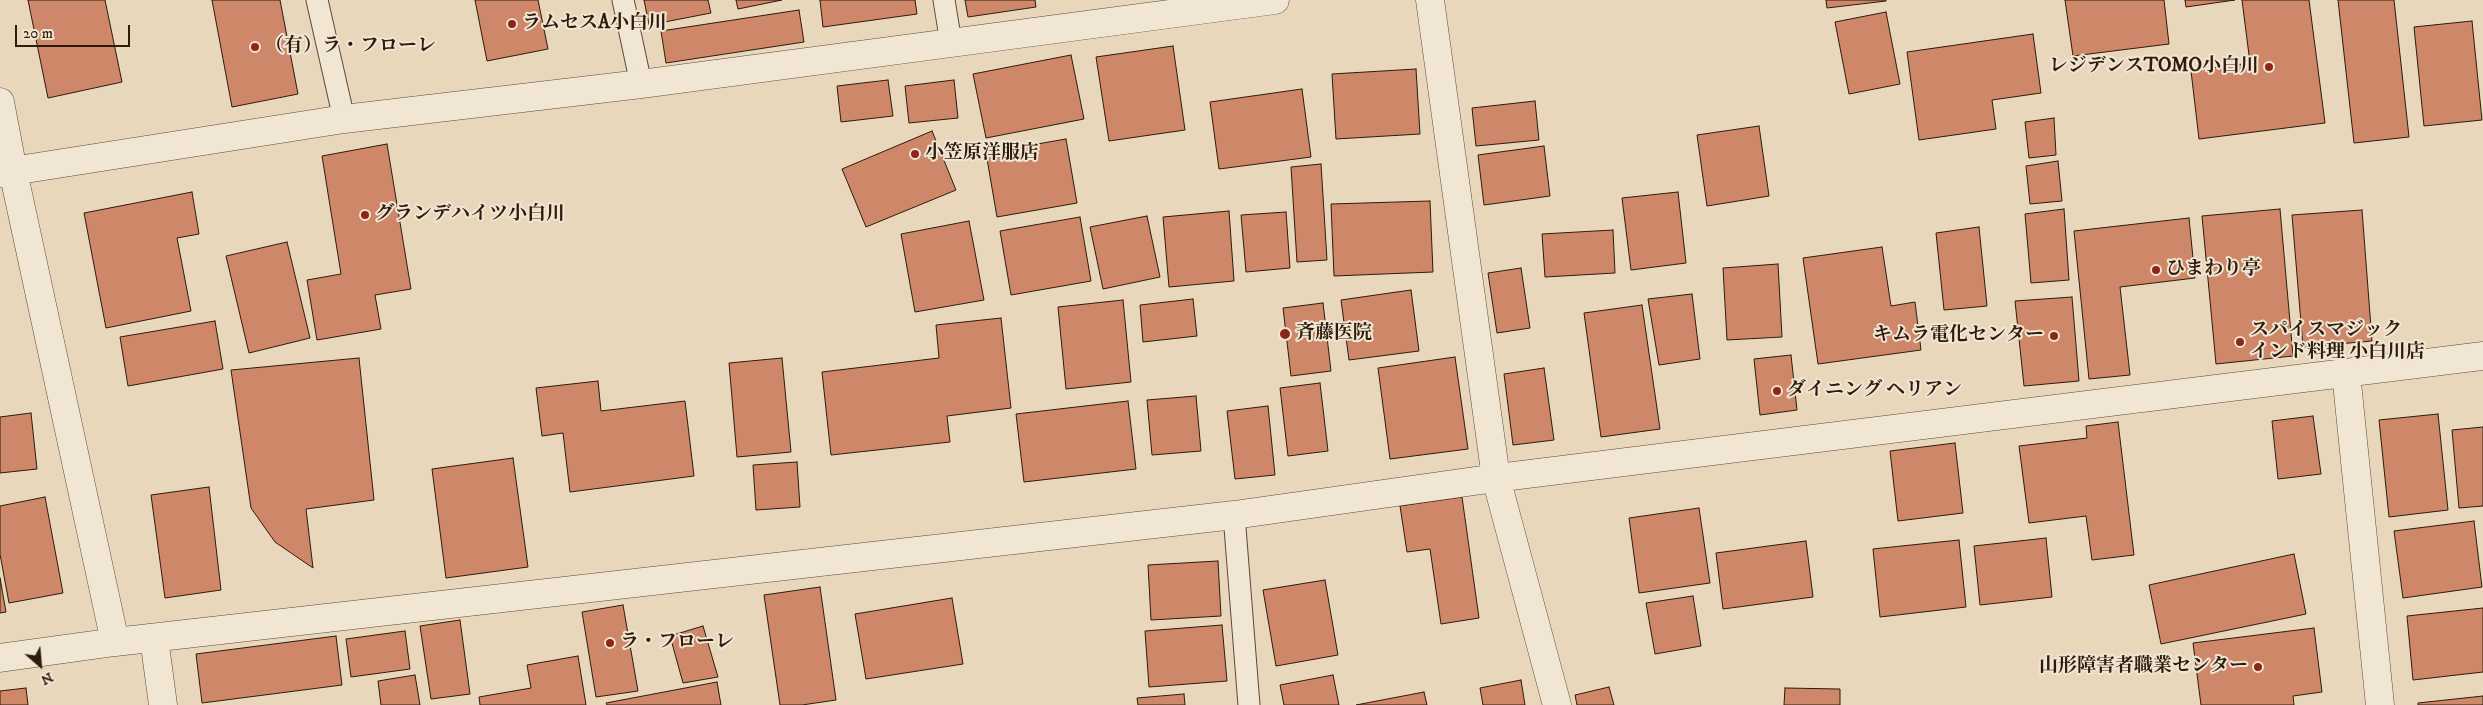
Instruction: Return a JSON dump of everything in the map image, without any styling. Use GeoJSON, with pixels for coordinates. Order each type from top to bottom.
{"type":"FeatureCollection","features":[{"type":"Feature","properties":{"kind":"street"},"geometry":{"type":"LineString","coordinates":[[6,172],[344,118],[641,84],[951,44],[1239,2],[1274,0]]}},
{"type":"Feature","properties":{"kind":"street"},"geometry":{"type":"LineString","coordinates":[[1430,0],[1496,478],[1557,705]]}},
{"type":"Feature","properties":{"kind":"street"},"geometry":{"type":"LineString","coordinates":[[0,102],[6,172],[115,642]]}},
{"type":"Feature","properties":{"kind":"street"},"geometry":{"type":"LineString","coordinates":[[0,658],[115,642],[1234,515],[1496,478],[2483,356]]}},
{"type":"Feature","properties":{"kind":"street"},"geometry":{"type":"LineString","coordinates":[[2346,374],[2380,705]]}},
{"type":"Feature","properties":{"kind":"street"},"geometry":{"type":"LineString","coordinates":[[154,638],[163,705]]}},
{"type":"Feature","properties":{"kind":"lane"},"geometry":{"type":"LineString","coordinates":[[317,0],[344,118]]}},
{"type":"Feature","properties":{"kind":"lane"},"geometry":{"type":"LineString","coordinates":[[623,0],[641,84]]}},
{"type":"Feature","properties":{"kind":"lane"},"geometry":{"type":"LineString","coordinates":[[944,0],[951,44]]}},
{"type":"Feature","properties":{"kind":"lane"},"geometry":{"type":"LineString","coordinates":[[1234,515],[1249,705]]}},
{"type":"Feature","properties":{"kind":"building"},"geometry":{"type":"Polygon","coordinates":[[[28,0],[105,0],[122,82],[48,98],[28,0]]]}},
{"type":"Feature","properties":{"kind":"building","name":"（有）ラ・フローレ"},"geometry":{"type":"Polygon","coordinates":[[[212,0],[280,0],[298,94],[232,107],[212,0]]]}},
{"type":"Feature","properties":{"kind":"building","name":"ラムセスA小白川"},"geometry":{"type":"Polygon","coordinates":[[[475,0],[538,0],[548,49],[487,61],[475,0]]]}},
{"type":"Feature","properties":{"kind":"building"},"geometry":{"type":"Polygon","coordinates":[[[644,0],[708,0],[711,13],[649,25],[644,0]]]}},
{"type":"Feature","properties":{"kind":"building"},"geometry":{"type":"Polygon","coordinates":[[[736,0],[782,0],[738,9],[736,0]]]}},
{"type":"Feature","properties":{"kind":"building"},"geometry":{"type":"Polygon","coordinates":[[[820,0],[915,0],[917,14],[823,27],[820,0]]]}},
{"type":"Feature","properties":{"kind":"building"},"geometry":{"type":"Polygon","coordinates":[[[965,0],[1035,0],[1036,7],[968,17],[965,0]]]}},
{"type":"Feature","properties":{"kind":"building"},"geometry":{"type":"Polygon","coordinates":[[[1826,0],[1886,0],[1886,1],[1827,8],[1826,0]]]}},
{"type":"Feature","properties":{"kind":"building"},"geometry":{"type":"Polygon","coordinates":[[[2065,0],[2164,0],[2169,44],[2073,56],[2065,0]]]}},
{"type":"Feature","properties":{"kind":"building","name":"レジデンスTOMO小白川"},"geometry":{"type":"Polygon","coordinates":[[[2185,0],[2235,0],[2186,7],[2185,0]]]}},
{"type":"Feature","properties":{"kind":"building","name":"レジデンスTOMO小白川"},"geometry":{"type":"Polygon","coordinates":[[[2242,0],[2309,0],[2325,123],[2199,139],[2191,71],[2250,63],[2242,0]]]}},
{"type":"Feature","properties":{"kind":"building"},"geometry":{"type":"Polygon","coordinates":[[[2338,0],[2394,0],[2409,137],[2354,143],[2338,0]]]}},
{"type":"Feature","properties":{"kind":"building"},"geometry":{"type":"Polygon","coordinates":[[[799,10],[804,42],[666,63],[661,31],[799,10]]]}},
{"type":"Feature","properties":{"kind":"building"},"geometry":{"type":"Polygon","coordinates":[[[1886,12],[1900,84],[1849,94],[1835,22],[1886,12]]]}},
{"type":"Feature","properties":{"kind":"building"},"geometry":{"type":"Polygon","coordinates":[[[2472,21],[2482,120],[2424,126],[2414,27],[2472,21]]]}},
{"type":"Feature","properties":{"kind":"building"},"geometry":{"type":"Polygon","coordinates":[[[2033,34],[2041,93],[1992,100],[1996,129],[1919,140],[1907,52],[2033,34]]]}},
{"type":"Feature","properties":{"kind":"building"},"geometry":{"type":"Polygon","coordinates":[[[1173,46],[1185,130],[1109,141],[1096,57],[1173,46]]]}},
{"type":"Feature","properties":{"kind":"building"},"geometry":{"type":"Polygon","coordinates":[[[1071,55],[1084,119],[986,138],[973,74],[1071,55]]]}},
{"type":"Feature","properties":{"kind":"building"},"geometry":{"type":"Polygon","coordinates":[[[1416,69],[1420,134],[1336,139],[1332,74],[1416,69]]]}},
{"type":"Feature","properties":{"kind":"building"},"geometry":{"type":"Polygon","coordinates":[[[888,80],[893,116],[841,122],[837,86],[888,80]]]}},
{"type":"Feature","properties":{"kind":"building"},"geometry":{"type":"Polygon","coordinates":[[[954,80],[958,118],[909,123],[905,86],[954,80]]]}},
{"type":"Feature","properties":{"kind":"building"},"geometry":{"type":"Polygon","coordinates":[[[1302,89],[1311,157],[1219,169],[1210,102],[1302,89]]]}},
{"type":"Feature","properties":{"kind":"building"},"geometry":{"type":"Polygon","coordinates":[[[1535,101],[1539,140],[1476,146],[1472,108],[1535,101]]]}},
{"type":"Feature","properties":{"kind":"building"},"geometry":{"type":"Polygon","coordinates":[[[2054,118],[2056,155],[2029,158],[2025,122],[2054,118]]]}},
{"type":"Feature","properties":{"kind":"building"},"geometry":{"type":"Polygon","coordinates":[[[1759,126],[1769,196],[1707,206],[1697,135],[1759,126]]]}},
{"type":"Feature","properties":{"kind":"building"},"geometry":{"type":"Polygon","coordinates":[[[932,131],[956,190],[866,227],[842,169],[932,131]]]}},
{"type":"Feature","properties":{"kind":"building"},"geometry":{"type":"Polygon","coordinates":[[[1066,139],[1077,203],[997,217],[986,153],[1066,139]]]}},
{"type":"Feature","properties":{"kind":"building","name":"グランデハイツ小白川"},"geometry":{"type":"Polygon","coordinates":[[[387,144],[411,289],[375,295],[381,329],[317,340],[307,280],[341,274],[322,156],[387,144]]]}},
{"type":"Feature","properties":{"kind":"building"},"geometry":{"type":"Polygon","coordinates":[[[1544,146],[1550,196],[1484,205],[1478,155],[1544,146]]]}},
{"type":"Feature","properties":{"kind":"building"},"geometry":{"type":"Polygon","coordinates":[[[2058,161],[2062,201],[2030,204],[2026,166],[2058,161]]]}},
{"type":"Feature","properties":{"kind":"building"},"geometry":{"type":"Polygon","coordinates":[[[1321,164],[1327,260],[1297,262],[1291,167],[1321,164]]]}},
{"type":"Feature","properties":{"kind":"building"},"geometry":{"type":"Polygon","coordinates":[[[192,192],[199,234],[177,238],[191,311],[106,328],[84,213],[192,192]]]}},
{"type":"Feature","properties":{"kind":"building"},"geometry":{"type":"Polygon","coordinates":[[[1678,192],[1686,263],[1631,270],[1622,198],[1678,192]]]}},
{"type":"Feature","properties":{"kind":"building"},"geometry":{"type":"Polygon","coordinates":[[[1430,201],[1433,272],[1334,276],[1331,204],[1430,201]]]}},
{"type":"Feature","properties":{"kind":"building"},"geometry":{"type":"Polygon","coordinates":[[[2064,209],[2069,280],[2031,283],[2025,214],[2064,209]]]}},
{"type":"Feature","properties":{"kind":"building"},"geometry":{"type":"Polygon","coordinates":[[[2280,209],[2293,356],[2216,364],[2202,216],[2280,209]]]}},
{"type":"Feature","properties":{"kind":"building"},"geometry":{"type":"Polygon","coordinates":[[[2362,210],[2372,341],[2303,347],[2292,215],[2362,210]]]}},
{"type":"Feature","properties":{"kind":"building"},"geometry":{"type":"Polygon","coordinates":[[[1229,211],[1234,281],[1169,287],[1163,217],[1229,211]]]}},
{"type":"Feature","properties":{"kind":"building"},"geometry":{"type":"Polygon","coordinates":[[[1286,212],[1290,268],[1246,272],[1241,215],[1286,212]]]}},
{"type":"Feature","properties":{"kind":"building"},"geometry":{"type":"Polygon","coordinates":[[[1147,216],[1160,277],[1103,289],[1090,227],[1147,216]]]}},
{"type":"Feature","properties":{"kind":"building"},"geometry":{"type":"Polygon","coordinates":[[[1080,217],[1091,281],[1011,295],[1000,231],[1080,217]]]}},
{"type":"Feature","properties":{"kind":"building"},"geometry":{"type":"Polygon","coordinates":[[[2189,218],[2195,278],[2120,287],[2130,375],[2089,379],[2074,231],[2189,218]]]}},
{"type":"Feature","properties":{"kind":"building"},"geometry":{"type":"Polygon","coordinates":[[[969,221],[984,300],[915,312],[901,234],[969,221]]]}},
{"type":"Feature","properties":{"kind":"building"},"geometry":{"type":"Polygon","coordinates":[[[1979,227],[1987,306],[1944,310],[1936,233],[1979,227]]]}},
{"type":"Feature","properties":{"kind":"building"},"geometry":{"type":"Polygon","coordinates":[[[1613,230],[1615,273],[1545,277],[1542,234],[1613,230]]]}},
{"type":"Feature","properties":{"kind":"building"},"geometry":{"type":"Polygon","coordinates":[[[287,242],[310,338],[249,353],[226,256],[287,242]]]}},
{"type":"Feature","properties":{"kind":"building"},"geometry":{"type":"Polygon","coordinates":[[[1882,247],[1891,306],[1915,302],[1921,350],[1818,364],[1803,258],[1882,247]]]}},
{"type":"Feature","properties":{"kind":"building"},"geometry":{"type":"Polygon","coordinates":[[[1778,264],[1782,337],[1727,340],[1723,268],[1778,264]]]}},
{"type":"Feature","properties":{"kind":"building"},"geometry":{"type":"Polygon","coordinates":[[[1521,268],[1530,328],[1497,333],[1488,273],[1521,268]]]}},
{"type":"Feature","properties":{"kind":"building"},"geometry":{"type":"Polygon","coordinates":[[[1411,290],[1419,351],[1349,360],[1341,300],[1411,290]]]}},
{"type":"Feature","properties":{"kind":"building"},"geometry":{"type":"Polygon","coordinates":[[[1692,294],[1700,359],[1659,365],[1648,299],[1692,294]]]}},
{"type":"Feature","properties":{"kind":"building"},"geometry":{"type":"Polygon","coordinates":[[[2072,297],[2079,381],[2024,386],[2015,301],[2072,297]]]}},
{"type":"Feature","properties":{"kind":"building"},"geometry":{"type":"Polygon","coordinates":[[[1193,299],[1197,336],[1143,342],[1140,305],[1193,299]]]}},
{"type":"Feature","properties":{"kind":"building"},"geometry":{"type":"Polygon","coordinates":[[[1123,300],[1131,382],[1066,389],[1058,307],[1123,300]]]}},
{"type":"Feature","properties":{"kind":"building"},"geometry":{"type":"Polygon","coordinates":[[[1323,303],[1331,371],[1291,376],[1283,308],[1323,303]]]}},
{"type":"Feature","properties":{"kind":"building"},"geometry":{"type":"Polygon","coordinates":[[[1642,305],[1660,429],[1601,437],[1584,313],[1642,305]]]}},
{"type":"Feature","properties":{"kind":"building"},"geometry":{"type":"Polygon","coordinates":[[[1001,318],[1011,408],[947,416],[950,442],[831,455],[822,372],[939,358],[936,325],[1001,318]]]}},
{"type":"Feature","properties":{"kind":"building"},"geometry":{"type":"Polygon","coordinates":[[[215,321],[223,369],[128,386],[120,337],[215,321]]]}},
{"type":"Feature","properties":{"kind":"building"},"geometry":{"type":"Polygon","coordinates":[[[1791,355],[1797,410],[1760,415],[1754,359],[1791,355]]]}},
{"type":"Feature","properties":{"kind":"building"},"geometry":{"type":"Polygon","coordinates":[[[1455,357],[1468,449],[1390,459],[1378,368],[1455,357]]]}},
{"type":"Feature","properties":{"kind":"building"},"geometry":{"type":"Polygon","coordinates":[[[359,358],[374,500],[306,509],[313,568],[275,542],[251,508],[231,370],[359,358]]]}},
{"type":"Feature","properties":{"kind":"building"},"geometry":{"type":"Polygon","coordinates":[[[782,358],[791,452],[737,457],[729,363],[782,358]]]}},
{"type":"Feature","properties":{"kind":"building"},"geometry":{"type":"Polygon","coordinates":[[[1544,368],[1554,440],[1513,445],[1504,374],[1544,368]]]}},
{"type":"Feature","properties":{"kind":"building"},"geometry":{"type":"Polygon","coordinates":[[[598,381],[601,411],[685,401],[694,476],[570,492],[563,433],[542,436],[536,388],[598,381]]]}},
{"type":"Feature","properties":{"kind":"building"},"geometry":{"type":"Polygon","coordinates":[[[1320,383],[1328,451],[1288,456],[1280,388],[1320,383]]]}},
{"type":"Feature","properties":{"kind":"building"},"geometry":{"type":"Polygon","coordinates":[[[1196,396],[1201,451],[1152,455],[1147,400],[1196,396]]]}},
{"type":"Feature","properties":{"kind":"building"},"geometry":{"type":"Polygon","coordinates":[[[1128,401],[1136,469],[1024,482],[1016,414],[1128,401]]]}},
{"type":"Feature","properties":{"kind":"building"},"geometry":{"type":"Polygon","coordinates":[[[1268,406],[1275,475],[1235,479],[1227,411],[1268,406]]]}},
{"type":"Feature","properties":{"kind":"building"},"geometry":{"type":"Polygon","coordinates":[[[31,413],[37,469],[0,473],[0,417],[31,413]]]}},
{"type":"Feature","properties":{"kind":"building"},"geometry":{"type":"Polygon","coordinates":[[[2438,414],[2448,510],[2389,517],[2379,420],[2438,414]]]}},
{"type":"Feature","properties":{"kind":"building"},"geometry":{"type":"Polygon","coordinates":[[[2313,416],[2321,474],[2278,479],[2272,421],[2313,416]]]}},
{"type":"Feature","properties":{"kind":"building"},"geometry":{"type":"Polygon","coordinates":[[[2118,422],[2134,555],[2092,560],[2086,516],[2029,523],[2019,446],[2087,438],[2086,426],[2118,422]]]}},
{"type":"Feature","properties":{"kind":"building"},"geometry":{"type":"Polygon","coordinates":[[[2483,427],[2483,506],[2459,508],[2452,430],[2483,427]]]}},
{"type":"Feature","properties":{"kind":"building"},"geometry":{"type":"Polygon","coordinates":[[[1955,443],[1963,513],[1898,521],[1890,451],[1955,443]]]}},
{"type":"Feature","properties":{"kind":"building"},"geometry":{"type":"Polygon","coordinates":[[[513,458],[528,567],[446,578],[432,469],[513,458]]]}},
{"type":"Feature","properties":{"kind":"building"},"geometry":{"type":"Polygon","coordinates":[[[797,462],[800,507],[756,510],[753,465],[797,462]]]}},
{"type":"Feature","properties":{"kind":"building"},"geometry":{"type":"Polygon","coordinates":[[[209,487],[221,590],[165,598],[151,495],[209,487]]]}},
{"type":"Feature","properties":{"kind":"building"},"geometry":{"type":"Polygon","coordinates":[[[45,497],[63,593],[9,603],[0,554],[0,506],[45,497]]]}},
{"type":"Feature","properties":{"kind":"building"},"geometry":{"type":"Polygon","coordinates":[[[1462,497],[1479,618],[1441,624],[1430,549],[1407,552],[1400,506],[1462,497]]]}},
{"type":"Feature","properties":{"kind":"building"},"geometry":{"type":"Polygon","coordinates":[[[1699,508],[1710,583],[1639,593],[1629,518],[1699,508]]]}},
{"type":"Feature","properties":{"kind":"building"},"geometry":{"type":"Polygon","coordinates":[[[2474,521],[2482,587],[2403,598],[2394,531],[2474,521]]]}},
{"type":"Feature","properties":{"kind":"building"},"geometry":{"type":"Polygon","coordinates":[[[2046,538],[2052,597],[1980,605],[1974,546],[2046,538]]]}},
{"type":"Feature","properties":{"kind":"building"},"geometry":{"type":"Polygon","coordinates":[[[1959,540],[1966,607],[1880,617],[1873,549],[1959,540]]]}},
{"type":"Feature","properties":{"kind":"building"},"geometry":{"type":"Polygon","coordinates":[[[1806,541],[1813,597],[1723,609],[1716,553],[1806,541]]]}},
{"type":"Feature","properties":{"kind":"building"},"geometry":{"type":"Polygon","coordinates":[[[2294,554],[2306,614],[2161,644],[2149,585],[2294,554]]]}},
{"type":"Feature","properties":{"kind":"building"},"geometry":{"type":"Polygon","coordinates":[[[1218,561],[1221,616],[1151,620],[1148,565],[1218,561]]]}},
{"type":"Feature","properties":{"kind":"building"},"geometry":{"type":"Polygon","coordinates":[[[0,578],[6,612],[0,613],[0,578]]]}},
{"type":"Feature","properties":{"kind":"building"},"geometry":{"type":"Polygon","coordinates":[[[1325,580],[1338,655],[1276,666],[1263,590],[1325,580]]]}},
{"type":"Feature","properties":{"kind":"building"},"geometry":{"type":"Polygon","coordinates":[[[820,587],[836,700],[802,705],[780,705],[764,595],[820,587]]]}},
{"type":"Feature","properties":{"kind":"building"},"geometry":{"type":"Polygon","coordinates":[[[1693,596],[1701,646],[1655,654],[1646,603],[1693,596]]]}},
{"type":"Feature","properties":{"kind":"building"},"geometry":{"type":"Polygon","coordinates":[[[952,598],[963,664],[866,679],[855,614],[952,598]]]}},
{"type":"Feature","properties":{"kind":"building"},"geometry":{"type":"Polygon","coordinates":[[[623,605],[638,691],[596,697],[582,612],[623,605]]]}},
{"type":"Feature","properties":{"kind":"building"},"geometry":{"type":"Polygon","coordinates":[[[2483,608],[2483,672],[2413,680],[2407,616],[2483,608]]]}},
{"type":"Feature","properties":{"kind":"building"},"geometry":{"type":"Polygon","coordinates":[[[460,620],[470,694],[431,699],[420,626],[460,620]]]}},
{"type":"Feature","properties":{"kind":"building"},"geometry":{"type":"Polygon","coordinates":[[[1222,625],[1227,681],[1149,687],[1145,631],[1222,625]]]}},
{"type":"Feature","properties":{"kind":"building"},"geometry":{"type":"Polygon","coordinates":[[[703,626],[718,677],[683,683],[670,636],[703,626]]]}},
{"type":"Feature","properties":{"kind":"building","name":"山形障害者職業センター"},"geometry":{"type":"Polygon","coordinates":[[[2314,628],[2322,692],[2293,696],[2294,705],[2201,705],[2193,643],[2314,628]]]}},
{"type":"Feature","properties":{"kind":"building"},"geometry":{"type":"Polygon","coordinates":[[[405,631],[410,669],[351,677],[346,639],[405,631]]]}},
{"type":"Feature","properties":{"kind":"building"},"geometry":{"type":"Polygon","coordinates":[[[336,636],[342,685],[202,703],[196,654],[336,636]]]}},
{"type":"Feature","properties":{"kind":"building"},"geometry":{"type":"Polygon","coordinates":[[[578,656],[586,705],[480,705],[479,697],[531,688],[527,665],[578,656]]]}},
{"type":"Feature","properties":{"kind":"building"},"geometry":{"type":"Polygon","coordinates":[[[415,675],[420,705],[381,705],[378,681],[415,675]]]}},
{"type":"Feature","properties":{"kind":"building"},"geometry":{"type":"Polygon","coordinates":[[[1333,675],[1339,705],[1284,705],[1280,685],[1333,675]]]}},
{"type":"Feature","properties":{"kind":"building"},"geometry":{"type":"Polygon","coordinates":[[[1521,680],[1525,705],[1483,705],[1480,688],[1521,680]]]}},
{"type":"Feature","properties":{"kind":"building"},"geometry":{"type":"Polygon","coordinates":[[[717,682],[721,705],[607,705],[606,703],[717,682]]]}},
{"type":"Feature","properties":{"kind":"building"},"geometry":{"type":"Polygon","coordinates":[[[1609,687],[1614,705],[1577,705],[1575,695],[1609,687]]]}},
{"type":"Feature","properties":{"kind":"building"},"geometry":{"type":"Polygon","coordinates":[[[26,688],[28,705],[0,705],[0,691],[26,688]]]}},
{"type":"Feature","properties":{"kind":"building"},"geometry":{"type":"Polygon","coordinates":[[[1785,688],[1840,689],[1840,705],[1784,705],[1785,688]]]}},
{"type":"Feature","properties":{"kind":"building"},"geometry":{"type":"Polygon","coordinates":[[[1424,692],[1427,705],[1356,705],[1424,692]]]}},
{"type":"Feature","properties":{"kind":"building"},"geometry":{"type":"Polygon","coordinates":[[[1184,694],[1185,705],[1138,705],[1137,698],[1184,694]]]}},
{"type":"Feature","properties":{"kind":"building"},"geometry":{"type":"Polygon","coordinates":[[[2483,696],[2483,705],[2418,705],[2418,703],[2483,696]]]}},
{"type":"Feature","properties":{"kind":"place","name":"ラムセスA小白川"},"geometry":{"type":"Point","coordinates":[512,24]}},
{"type":"Feature","properties":{"kind":"place","name":"（有）ラ・フローレ"},"geometry":{"type":"Point","coordinates":[255,47]}},
{"type":"Feature","properties":{"kind":"place","name":"レジデンスTOMO小白川"},"geometry":{"type":"Point","coordinates":[2269,67]}},
{"type":"Feature","properties":{"kind":"place","name":"小笠原洋服店"},"geometry":{"type":"Point","coordinates":[915,154]}},
{"type":"Feature","properties":{"kind":"place","name":"グランデハイツ小白川"},"geometry":{"type":"Point","coordinates":[365,215]}},
{"type":"Feature","properties":{"kind":"place","name":"ひまわり亭"},"geometry":{"type":"Point","coordinates":[2156,270]}},
{"type":"Feature","properties":{"kind":"place","name":"斉藤医院"},"geometry":{"type":"Point","coordinates":[1285,334]}},
{"type":"Feature","properties":{"kind":"place","name":"キムラ電化センター"},"geometry":{"type":"Point","coordinates":[2054,336]}},
{"type":"Feature","properties":{"kind":"place","name":"スパイスマジック インド料理 小白川店"},"geometry":{"type":"Point","coordinates":[2240,342]}},
{"type":"Feature","properties":{"kind":"place","name":"ダイニング ヘリアン"},"geometry":{"type":"Point","coordinates":[1777,391]}},
{"type":"Feature","properties":{"kind":"place","name":"ラ・フローレ"},"geometry":{"type":"Point","coordinates":[610,643]}},
{"type":"Feature","properties":{"kind":"place","name":"山形障害者職業センター"},"geometry":{"type":"Point","coordinates":[2258,667]}}]}
